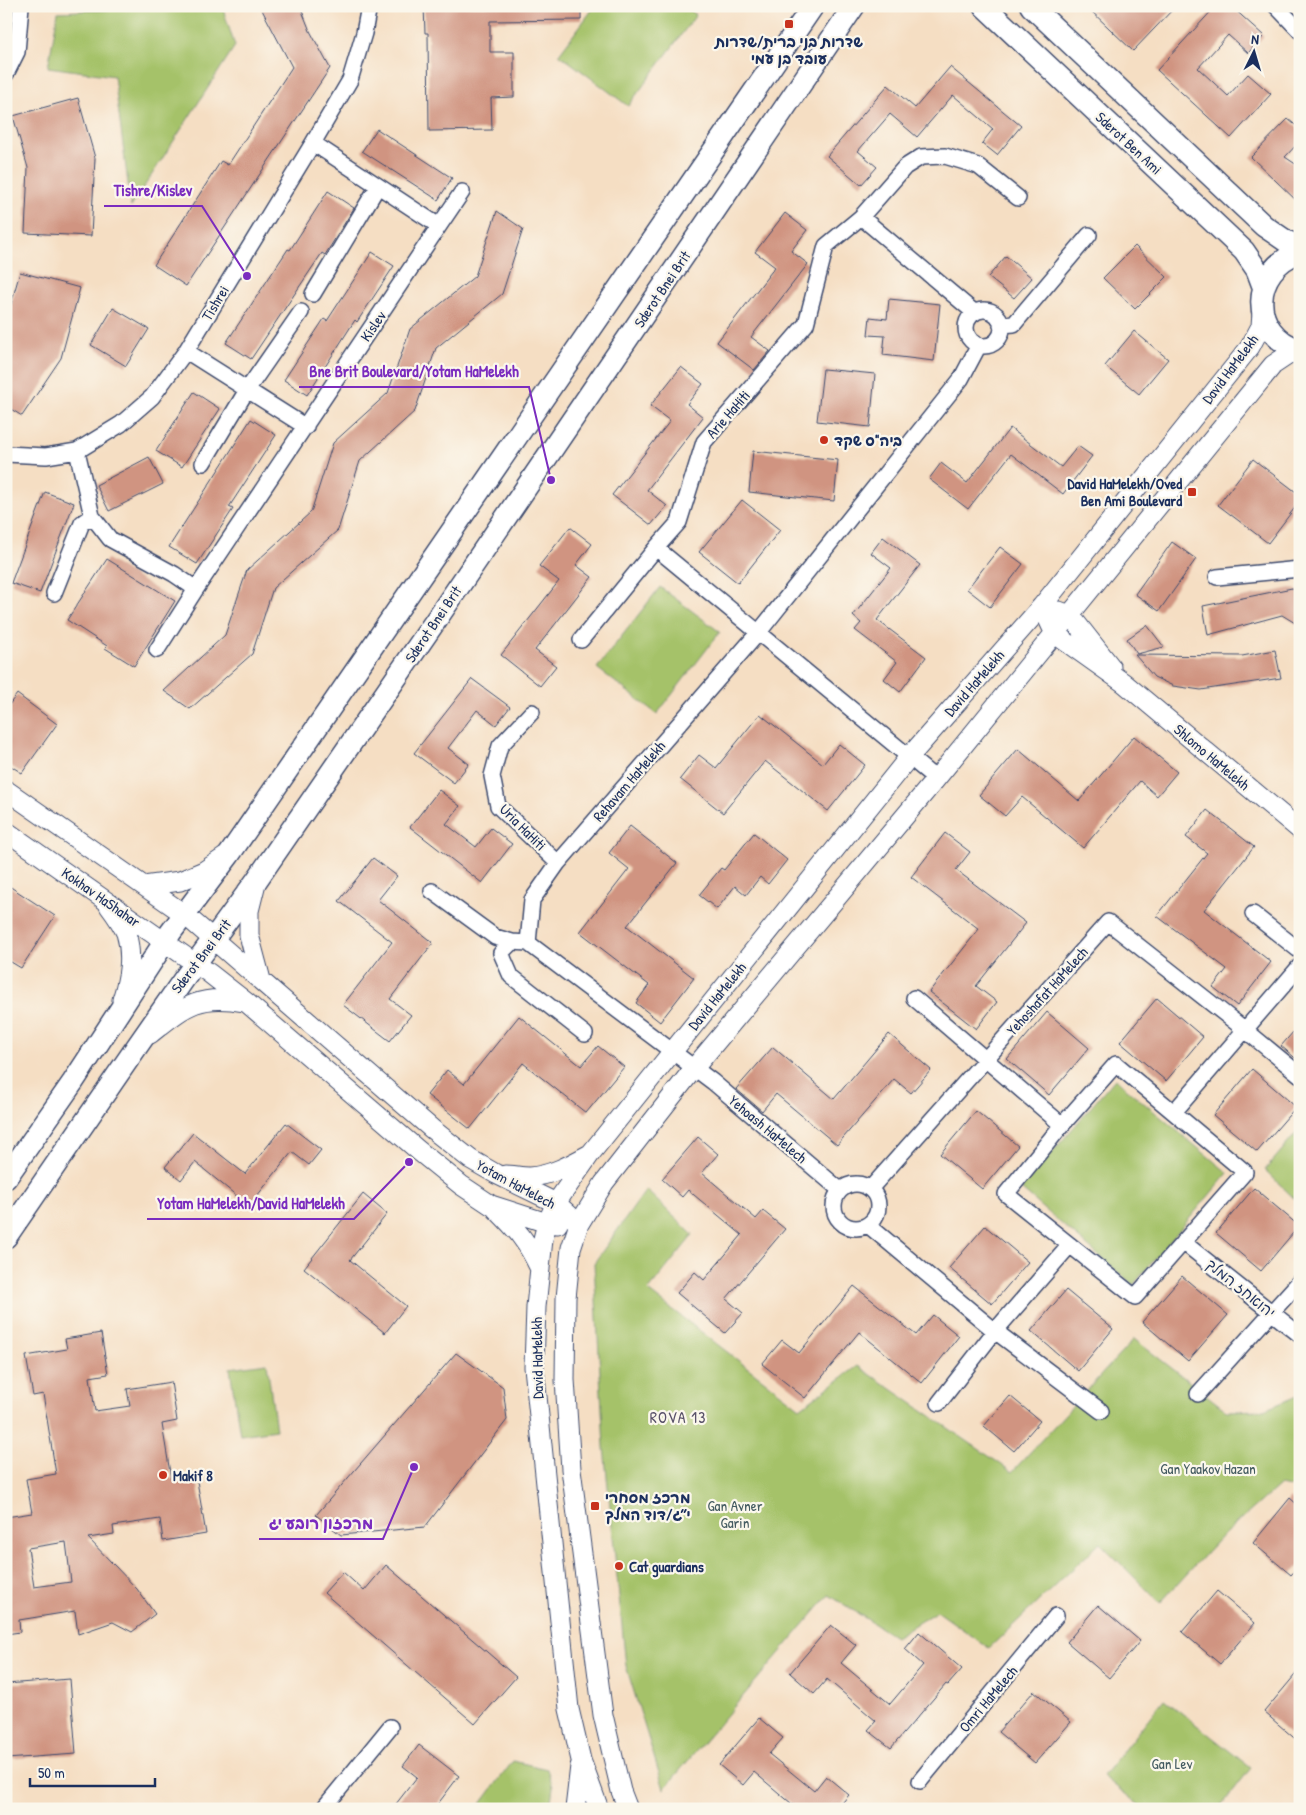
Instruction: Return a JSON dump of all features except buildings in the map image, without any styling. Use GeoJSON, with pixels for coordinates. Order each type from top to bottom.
{"type":"FeatureCollection","features":[{"type":"Feature","properties":{"kind":"main road"},"geometry":{"type":"LineString","coordinates":[[6,1178],[73,1082],[184,914],[229,855],[813,6]]}},
{"type":"Feature","properties":{"kind":"main road","name":"Sderot Bnei Brit"},"geometry":{"type":"LineString","coordinates":[[6,1237],[196,962],[256,881],[456,591],[854,6]]}},
{"type":"Feature","properties":{"kind":"main road","name":"Sderot Ben Ami"},"geometry":{"type":"LineString","coordinates":[[984,6],[1244,251],[1257,270],[1263,286]]}},
{"type":"Feature","properties":{"kind":"main road"},"geometry":{"type":"LineString","coordinates":[[1031,6],[1264,226],[1286,241],[1300,247]]}},
{"type":"Feature","properties":{"kind":"main road"},"geometry":{"type":"LineString","coordinates":[[1299,350],[1285,344],[1275,336],[1267,325],[1262,312],[1261,299],[1263,286],[1269,274],[1287,257],[1300,252]]}},
{"type":"Feature","properties":{"kind":"street"},"geometry":{"type":"LineString","coordinates":[[6,74],[18,52],[21,6]]}},
{"type":"Feature","properties":{"kind":"street","name":"Tishrei"},"geometry":{"type":"LineString","coordinates":[[6,454],[46,456],[77,451],[121,424],[152,397],[186,351],[350,80],[364,33],[369,6]]}},
{"type":"Feature","properties":{"kind":"street"},"geometry":{"type":"LineString","coordinates":[[1276,6],[1300,31]]}},
{"type":"Feature","properties":{"kind":"street"},"geometry":{"type":"LineString","coordinates":[[313,143],[439,226]]}},
{"type":"Feature","properties":{"kind":"street","name":"Arie HaHiti"},"geometry":{"type":"LineString","coordinates":[[581,640],[679,522],[704,442],[806,324],[826,246],[861,217],[905,168],[921,156],[945,156],[978,166],[1018,198]]}},
{"type":"Feature","properties":{"kind":"street"},"geometry":{"type":"LineString","coordinates":[[313,294],[378,186]]}},
{"type":"Feature","properties":{"kind":"street","name":"Kislev"},"geometry":{"type":"LineString","coordinates":[[157,650],[462,192]]}},
{"type":"Feature","properties":{"kind":"street"},"geometry":{"type":"LineString","coordinates":[[861,217],[975,313]]}},
{"type":"Feature","properties":{"kind":"street"},"geometry":{"type":"LineString","coordinates":[[1002,325],[1014,324],[1089,235]]}},
{"type":"Feature","properties":{"kind":"street"},"geometry":{"type":"LineString","coordinates":[[980,311],[991,312],[1000,320],[1002,325],[1001,334],[995,342],[986,346],[979,345],[969,338],[966,329],[968,320],[980,311]]}},
{"type":"Feature","properties":{"kind":"street"},"geometry":{"type":"LineString","coordinates":[[203,463],[247,390],[301,312]]}},
{"type":"Feature","properties":{"kind":"street","name":"David HaMelekh"},"geometry":{"type":"LineString","coordinates":[[599,1809],[581,1760],[569,1709],[534,1367],[536,1308],[547,1223],[556,1203],[591,1153],[910,756],[1042,606],[1250,347],[1261,326],[1262,312]]}},
{"type":"Feature","properties":{"kind":"street","name":"Rehavam HaMelekh"},"geometry":{"type":"LineString","coordinates":[[528,943],[532,900],[558,862],[759,632],[961,379],[979,345]]}},
{"type":"Feature","properties":{"kind":"street","name":"David HaMelekh"},"geometry":{"type":"LineString","coordinates":[[628,1809],[621,1792],[602,1715],[571,1469],[565,1380],[566,1298],[572,1248],[579,1224],[604,1183],[695,1068],[936,779],[1274,365],[1299,350]]}},
{"type":"Feature","properties":{"kind":"street"},"geometry":{"type":"LineString","coordinates":[[186,351],[306,427]]}},
{"type":"Feature","properties":{"kind":"street"},"geometry":{"type":"LineString","coordinates":[[77,451],[92,516],[110,540],[174,574],[196,589]]}},
{"type":"Feature","properties":{"kind":"street"},"geometry":{"type":"LineString","coordinates":[[54,593],[82,523],[92,516]]}},
{"type":"Feature","properties":{"kind":"street"},"geometry":{"type":"LineString","coordinates":[[656,548],[936,779]]}},
{"type":"Feature","properties":{"kind":"street"},"geometry":{"type":"LineString","coordinates":[[1217,577],[1300,569]]}},
{"type":"Feature","properties":{"kind":"street"},"geometry":{"type":"LineString","coordinates":[[1042,606],[1070,614]]}},
{"type":"Feature","properties":{"kind":"street","name":"Shlomo HaMelekh"},"geometry":{"type":"LineString","coordinates":[[1042,606],[1055,634],[1124,683],[1300,830]]}},
{"type":"Feature","properties":{"kind":"street","name":"Shlomo HaMelekh"},"geometry":{"type":"LineString","coordinates":[[1070,614],[1124,683]]}},
{"type":"Feature","properties":{"kind":"street","name":"Uria HaHiti"},"geometry":{"type":"LineString","coordinates":[[532,712],[500,746],[492,776],[498,806],[558,862]]}},
{"type":"Feature","properties":{"kind":"street"},"geometry":{"type":"LineString","coordinates":[[6,790],[184,914]]}},
{"type":"Feature","properties":{"kind":"street","name":"Kokhav HaShahar"},"geometry":{"type":"LineString","coordinates":[[6,831],[196,962]]}},
{"type":"Feature","properties":{"kind":"street"},"geometry":{"type":"LineString","coordinates":[[144,886],[180,881],[204,871],[229,855]]}},
{"type":"Feature","properties":{"kind":"street"},"geometry":{"type":"LineString","coordinates":[[256,881],[249,911],[249,935],[260,980]]}},
{"type":"Feature","properties":{"kind":"street"},"geometry":{"type":"LineString","coordinates":[[432,891],[495,937],[512,942],[528,943],[695,1068]]}},
{"type":"Feature","properties":{"kind":"street"},"geometry":{"type":"LineString","coordinates":[[106,900],[125,933],[130,965],[129,977],[118,1012]]}},
{"type":"Feature","properties":{"kind":"street","name":"Yotam HaMelech"},"geometry":{"type":"LineString","coordinates":[[184,914],[432,1129],[470,1159],[496,1174],[556,1203],[579,1224]]}},
{"type":"Feature","properties":{"kind":"street"},"geometry":{"type":"LineString","coordinates":[[1253,914],[1300,951]]}},
{"type":"Feature","properties":{"kind":"street","name":"Yehoshafat HaMelech"},"geometry":{"type":"LineString","coordinates":[[870,1189],[1108,922],[1300,1075]]}},
{"type":"Feature","properties":{"kind":"street"},"geometry":{"type":"LineString","coordinates":[[512,942],[501,953],[511,976],[585,1034]]}},
{"type":"Feature","properties":{"kind":"street","name":"Yotam HaMelech"},"geometry":{"type":"LineString","coordinates":[[196,962],[246,1002],[428,1159],[461,1185],[491,1205],[547,1223],[579,1224]]}},
{"type":"Feature","properties":{"kind":"street"},"geometry":{"type":"LineString","coordinates":[[1174,1112],[1300,966]]}},
{"type":"Feature","properties":{"kind":"street"},"geometry":{"type":"LineString","coordinates":[[138,1045],[176,1014],[194,1003],[206,999],[226,998],[246,1002]]}},
{"type":"Feature","properties":{"kind":"street"},"geometry":{"type":"LineString","coordinates":[[914,998],[1062,1125]]}},
{"type":"Feature","properties":{"kind":"street"},"geometry":{"type":"LineString","coordinates":[[1116,1064],[1245,1172],[1135,1297],[1006,1194],[1062,1125],[1116,1064]]}},
{"type":"Feature","properties":{"kind":"street","name":"Yehoash HaMelech"},"geometry":{"type":"LineString","coordinates":[[695,1068],[840,1190]]}},
{"type":"Feature","properties":{"kind":"street"},"geometry":{"type":"LineString","coordinates":[[496,1174],[529,1177],[571,1165],[591,1153]]}},
{"type":"Feature","properties":{"kind":"street"},"geometry":{"type":"LineString","coordinates":[[856,1184],[870,1189],[877,1201],[878,1208],[874,1220],[868,1225],[856,1229],[840,1222],[833,1209],[835,1197],[840,1190],[848,1185],[856,1184]]}},
{"type":"Feature","properties":{"kind":"street"},"geometry":{"type":"LineString","coordinates":[[491,1205],[521,1235],[530,1247],[540,1269]]}},
{"type":"Feature","properties":{"kind":"street"},"geometry":{"type":"LineString","coordinates":[[868,1225],[995,1331],[1101,1411]]}},
{"type":"Feature","properties":{"kind":"street","name":"יהואחז המלך"},"geometry":{"type":"LineString","coordinates":[[1183,1242],[1300,1335]]}},
{"type":"Feature","properties":{"kind":"street"},"geometry":{"type":"LineString","coordinates":[[939,1403],[995,1331],[1070,1245]]}},
{"type":"Feature","properties":{"kind":"street"},"geometry":{"type":"LineString","coordinates":[[1198,1394],[1300,1281]]}},
{"type":"Feature","properties":{"kind":"street","name":"Omri HaMelech"},"geometry":{"type":"LineString","coordinates":[[920,1781],[1056,1616]]}},
{"type":"Feature","properties":{"kind":"street"},"geometry":{"type":"LineString","coordinates":[[323,1809],[390,1726]]}},
{"type":"Feature","properties":{"kind":"street"},"geometry":{"type":"LineString","coordinates":[[576,1809],[581,1760]]}},
{"type":"Feature","properties":{"kind":"green space"},"geometry":{"type":"Polygon","coordinates":[[[222,6],[235,46],[131,207],[114,76],[48,67],[58,12],[222,6]]]}},
{"type":"Feature","properties":{"kind":"green space"},"geometry":{"type":"Polygon","coordinates":[[[595,6],[685,6],[696,15],[628,106],[559,54],[595,6]]]}},
{"type":"Feature","properties":{"kind":"green space"},"geometry":{"type":"Polygon","coordinates":[[[660,587],[720,632],[657,714],[597,668],[660,587]]]}},
{"type":"Feature","properties":{"kind":"green space"},"geometry":{"type":"Polygon","coordinates":[[[1115,1079],[1228,1173],[1133,1285],[1021,1189],[1115,1079]]]}},
{"type":"Feature","properties":{"kind":"green space"},"geometry":{"type":"Polygon","coordinates":[[[1300,1129],[1300,1204],[1265,1170],[1300,1129]]]}},
{"type":"Feature","properties":{"kind":"green space","name":"Gan Avner Garin"},"geometry":{"type":"Polygon","coordinates":[[[646,1190],[693,1235],[648,1291],[800,1408],[858,1366],[1012,1472],[1134,1339],[1227,1411],[1264,1410],[1300,1395],[1300,1489],[1280,1485],[1219,1539],[1160,1603],[1100,1543],[989,1648],[937,1611],[895,1637],[829,1595],[664,1789],[626,1666],[604,1447],[594,1263],[646,1190]]]}},
{"type":"Feature","properties":{"kind":"green space"},"geometry":{"type":"Polygon","coordinates":[[[267,1363],[276,1430],[240,1435],[230,1368],[267,1363]]]}},
{"type":"Feature","properties":{"kind":"green space","name":"Gan Lev"},"geometry":{"type":"Polygon","coordinates":[[[1164,1699],[1251,1768],[1219,1809],[1144,1809],[1103,1776],[1164,1699]]]}},
{"type":"Feature","properties":{"kind":"green space"},"geometry":{"type":"Polygon","coordinates":[[[513,1761],[547,1769],[553,1787],[550,1809],[477,1809],[513,1761]]]}},
{"type":"Feature","properties":{"kind":"place","name":"שדרות בני ברית/שדרות עובד בן עמי"},"geometry":{"type":"Point","coordinates":[789,24]}},
{"type":"Feature","properties":{"kind":"place","name":"Tishre/Kislev"},"geometry":{"type":"Point","coordinates":[247,276]}},
{"type":"Feature","properties":{"kind":"place","name":"ביה\"ס שקד"},"geometry":{"type":"Point","coordinates":[824,440]}},
{"type":"Feature","properties":{"kind":"place","name":"Bne Brit Boulevard/Yotam HaMelekh"},"geometry":{"type":"Point","coordinates":[551,480]}},
{"type":"Feature","properties":{"kind":"place","name":"David HaMelekh/Oved Ben Ami Boulevard"},"geometry":{"type":"Point","coordinates":[1192,492]}},
{"type":"Feature","properties":{"kind":"place","name":"Yotam HaMelekh/David HaMelekh"},"geometry":{"type":"Point","coordinates":[409,1162]}},
{"type":"Feature","properties":{"kind":"place","name":"מרכזון רובע יג"},"geometry":{"type":"Point","coordinates":[414,1467]}},
{"type":"Feature","properties":{"kind":"place","name":"Makif 8"},"geometry":{"type":"Point","coordinates":[163,1475]}},
{"type":"Feature","properties":{"kind":"place","name":"מרכז מסחרי י״ג/דוד המלך"},"geometry":{"type":"Point","coordinates":[595,1506]}},
{"type":"Feature","properties":{"kind":"place","name":"Cat guardians"},"geometry":{"type":"Point","coordinates":[619,1566]}},
{"type":"Feature","properties":{"kind":"district","name":"ROVA 13"},"geometry":{"type":"Point","coordinates":[678,1417]}},
{"type":"Feature","properties":{"kind":"park label","name":"Gan Yaakov Hazan"},"geometry":{"type":"Point","coordinates":[1208,1468]}}]}
